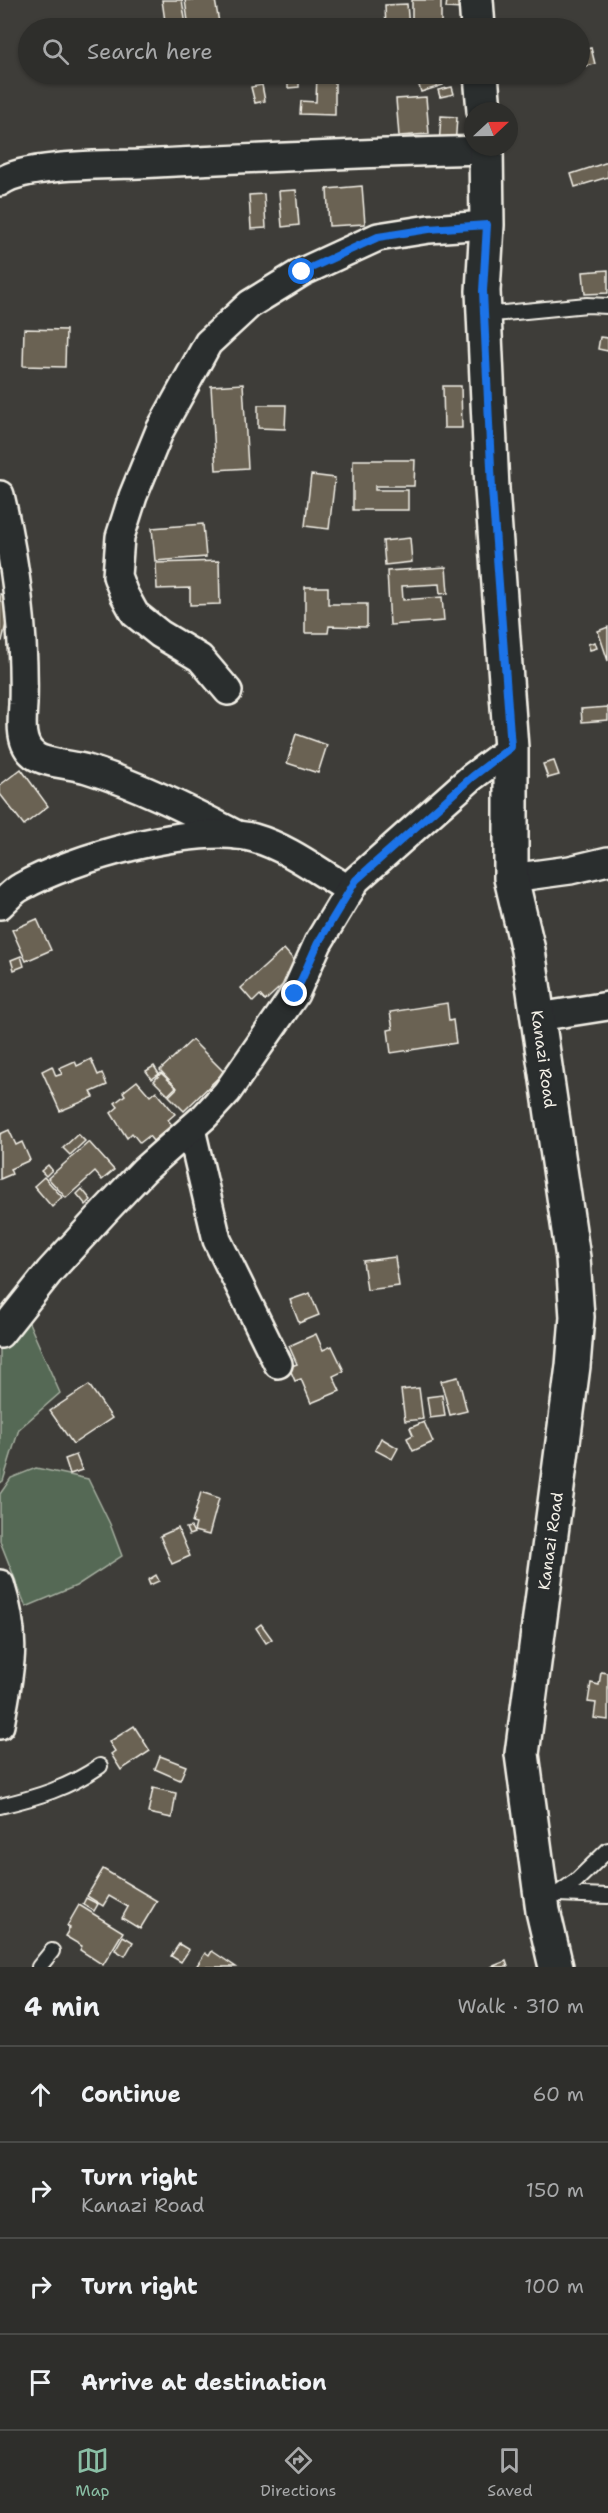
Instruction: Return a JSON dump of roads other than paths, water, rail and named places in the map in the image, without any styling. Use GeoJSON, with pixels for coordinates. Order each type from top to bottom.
{"type":"FeatureCollection","features":[{"type":"Feature","properties":{"kind":"main road"},"geometry":{"type":"LineString","coordinates":[[476,0],[477,18]]}},
{"type":"Feature","properties":{"kind":"main road"},"geometry":{"type":"LineString","coordinates":[[482,84],[483,102]]}},
{"type":"Feature","properties":{"kind":"main road","name":"Kanazi Road"},"geometry":{"type":"LineString","coordinates":[[486,156],[487,225],[483,291],[492,489],[511,747],[511,878],[528,950],[573,1258],[577,1317],[573,1366],[522,1754],[550,1902],[556,1967]]}},
{"type":"Feature","properties":{"kind":"street"},"geometry":{"type":"LineString","coordinates":[[0,182],[24,172],[79,167],[464,149]]}},
{"type":"Feature","properties":{"kind":"street"},"geometry":{"type":"LineString","coordinates":[[228,691],[200,658],[160,634],[135,614],[123,594],[117,576],[120,537],[133,496],[160,430],[207,343],[250,304],[302,272],[378,237],[429,229],[487,225]]}},
{"type":"Feature","properties":{"kind":"street"},"geometry":{"type":"LineString","coordinates":[[0,495],[15,569],[20,609],[24,658],[22,719],[23,737],[27,747],[35,757],[86,768],[128,784],[176,804],[237,835]]}},
{"type":"Feature","properties":{"kind":"street"},"geometry":{"type":"LineString","coordinates":[[0,1334],[50,1271],[106,1210],[144,1170],[191,1129],[227,1092],[295,994],[318,943],[356,880],[446,800],[511,747]]}},
{"type":"Feature","properties":{"kind":"street"},"geometry":{"type":"LineString","coordinates":[[0,905],[19,888],[76,862],[162,840],[221,834],[255,838],[288,852],[350,890]]}},
{"type":"Feature","properties":{"kind":"street"},"geometry":{"type":"LineString","coordinates":[[511,878],[570,870],[608,861]]}},
{"type":"Feature","properties":{"kind":"street"},"geometry":{"type":"LineString","coordinates":[[538,1017],[608,1006]]}},
{"type":"Feature","properties":{"kind":"street"},"geometry":{"type":"LineString","coordinates":[[191,1129],[217,1240],[278,1364]]}},
{"type":"Feature","properties":{"kind":"street"},"geometry":{"type":"LineString","coordinates":[[0,1584],[10,1613],[12,1656],[0,1725]]}},
{"type":"Feature","properties":{"kind":"lane"},"geometry":{"type":"LineString","coordinates":[[484,315],[588,305],[608,306]]}},
{"type":"Feature","properties":{"kind":"lane"},"geometry":{"type":"LineString","coordinates":[[0,1806],[77,1782],[100,1766]]}},
{"type":"Feature","properties":{"kind":"lane"},"geometry":{"type":"LineString","coordinates":[[550,1902],[608,1850]]}},
{"type":"Feature","properties":{"kind":"lane"},"geometry":{"type":"LineString","coordinates":[[550,1902],[608,1896]]}},
{"type":"Feature","properties":{"kind":"lane"},"geometry":{"type":"LineString","coordinates":[[39,1967],[52,1951]]}}]}
